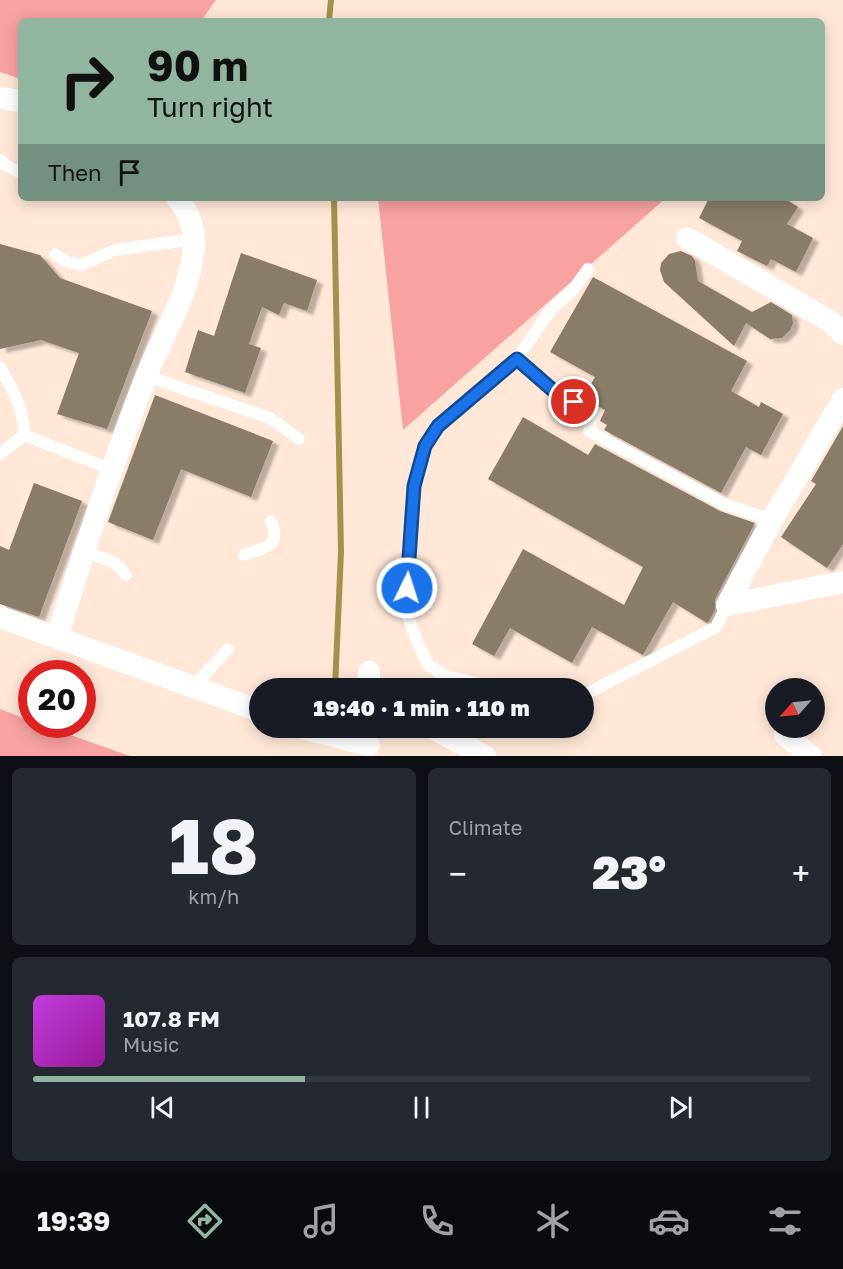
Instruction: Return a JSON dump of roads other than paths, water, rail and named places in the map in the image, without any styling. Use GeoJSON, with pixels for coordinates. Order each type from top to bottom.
{"type":"FeatureCollection","features":[{"type":"Feature","properties":{"kind":"street"},"geometry":{"type":"LineString","coordinates":[[0,98],[18,100]]}},
{"type":"Feature","properties":{"kind":"street"},"geometry":{"type":"LineString","coordinates":[[57,637],[83,553],[146,376],[189,275],[194,239],[188,212],[182,201]]}},
{"type":"Feature","properties":{"kind":"street"},"geometry":{"type":"LineString","coordinates":[[687,238],[831,321],[843,334]]}},
{"type":"Feature","properties":{"kind":"street"},"geometry":{"type":"LineString","coordinates":[[727,605],[772,520],[843,399]]}},
{"type":"Feature","properties":{"kind":"street"},"geometry":{"type":"LineString","coordinates":[[727,605],[843,582]]}},
{"type":"Feature","properties":{"kind":"street"},"geometry":{"type":"LineString","coordinates":[[0,616],[249,707]]}},
{"type":"Feature","properties":{"kind":"street"},"geometry":{"type":"LineString","coordinates":[[347,738],[369,743]]}},
{"type":"Feature","properties":{"kind":"street"},"geometry":{"type":"LineString","coordinates":[[451,738],[485,756]]}},
{"type":"Feature","properties":{"kind":"street"},"geometry":{"type":"LineString","coordinates":[[789,738],[810,756]]}},
{"type":"Feature","properties":{"kind":"lane"},"geometry":{"type":"LineString","coordinates":[[0,160],[18,172]]}},
{"type":"Feature","properties":{"kind":"lane"},"geometry":{"type":"LineString","coordinates":[[55,254],[67,262],[81,265],[115,250],[194,239]]}},
{"type":"Feature","properties":{"kind":"lane"},"geometry":{"type":"LineString","coordinates":[[455,678],[446,676],[429,666],[405,609],[414,486],[425,446],[438,426],[517,359],[544,319],[573,290],[588,269]]}},
{"type":"Feature","properties":{"kind":"lane"},"geometry":{"type":"LineString","coordinates":[[517,359],[555,392],[594,413],[589,430],[724,504],[772,520]]}},
{"type":"Feature","properties":{"kind":"lane"},"geometry":{"type":"LineString","coordinates":[[0,367],[25,420],[24,435],[0,454]]}},
{"type":"Feature","properties":{"kind":"lane"},"geometry":{"type":"LineString","coordinates":[[146,376],[270,418],[299,439]]}},
{"type":"Feature","properties":{"kind":"lane"},"geometry":{"type":"LineString","coordinates":[[24,435],[113,470]]}},
{"type":"Feature","properties":{"kind":"lane"},"geometry":{"type":"LineString","coordinates":[[244,555],[269,546],[275,540],[276,532],[271,521]]}},
{"type":"Feature","properties":{"kind":"lane"},"geometry":{"type":"LineString","coordinates":[[83,553],[112,561],[126,575]]}},
{"type":"Feature","properties":{"kind":"lane"},"geometry":{"type":"LineString","coordinates":[[594,690],[716,627],[727,605]]}},
{"type":"Feature","properties":{"kind":"lane"},"geometry":{"type":"LineString","coordinates":[[193,687],[228,649]]}},
{"type":"Feature","properties":{"kind":"waterway"},"geometry":{"type":"LineString","coordinates":[[329,18],[331,0]]}},
{"type":"Feature","properties":{"kind":"waterway"},"geometry":{"type":"LineString","coordinates":[[334,201],[341,552],[335,678]]}}]}
